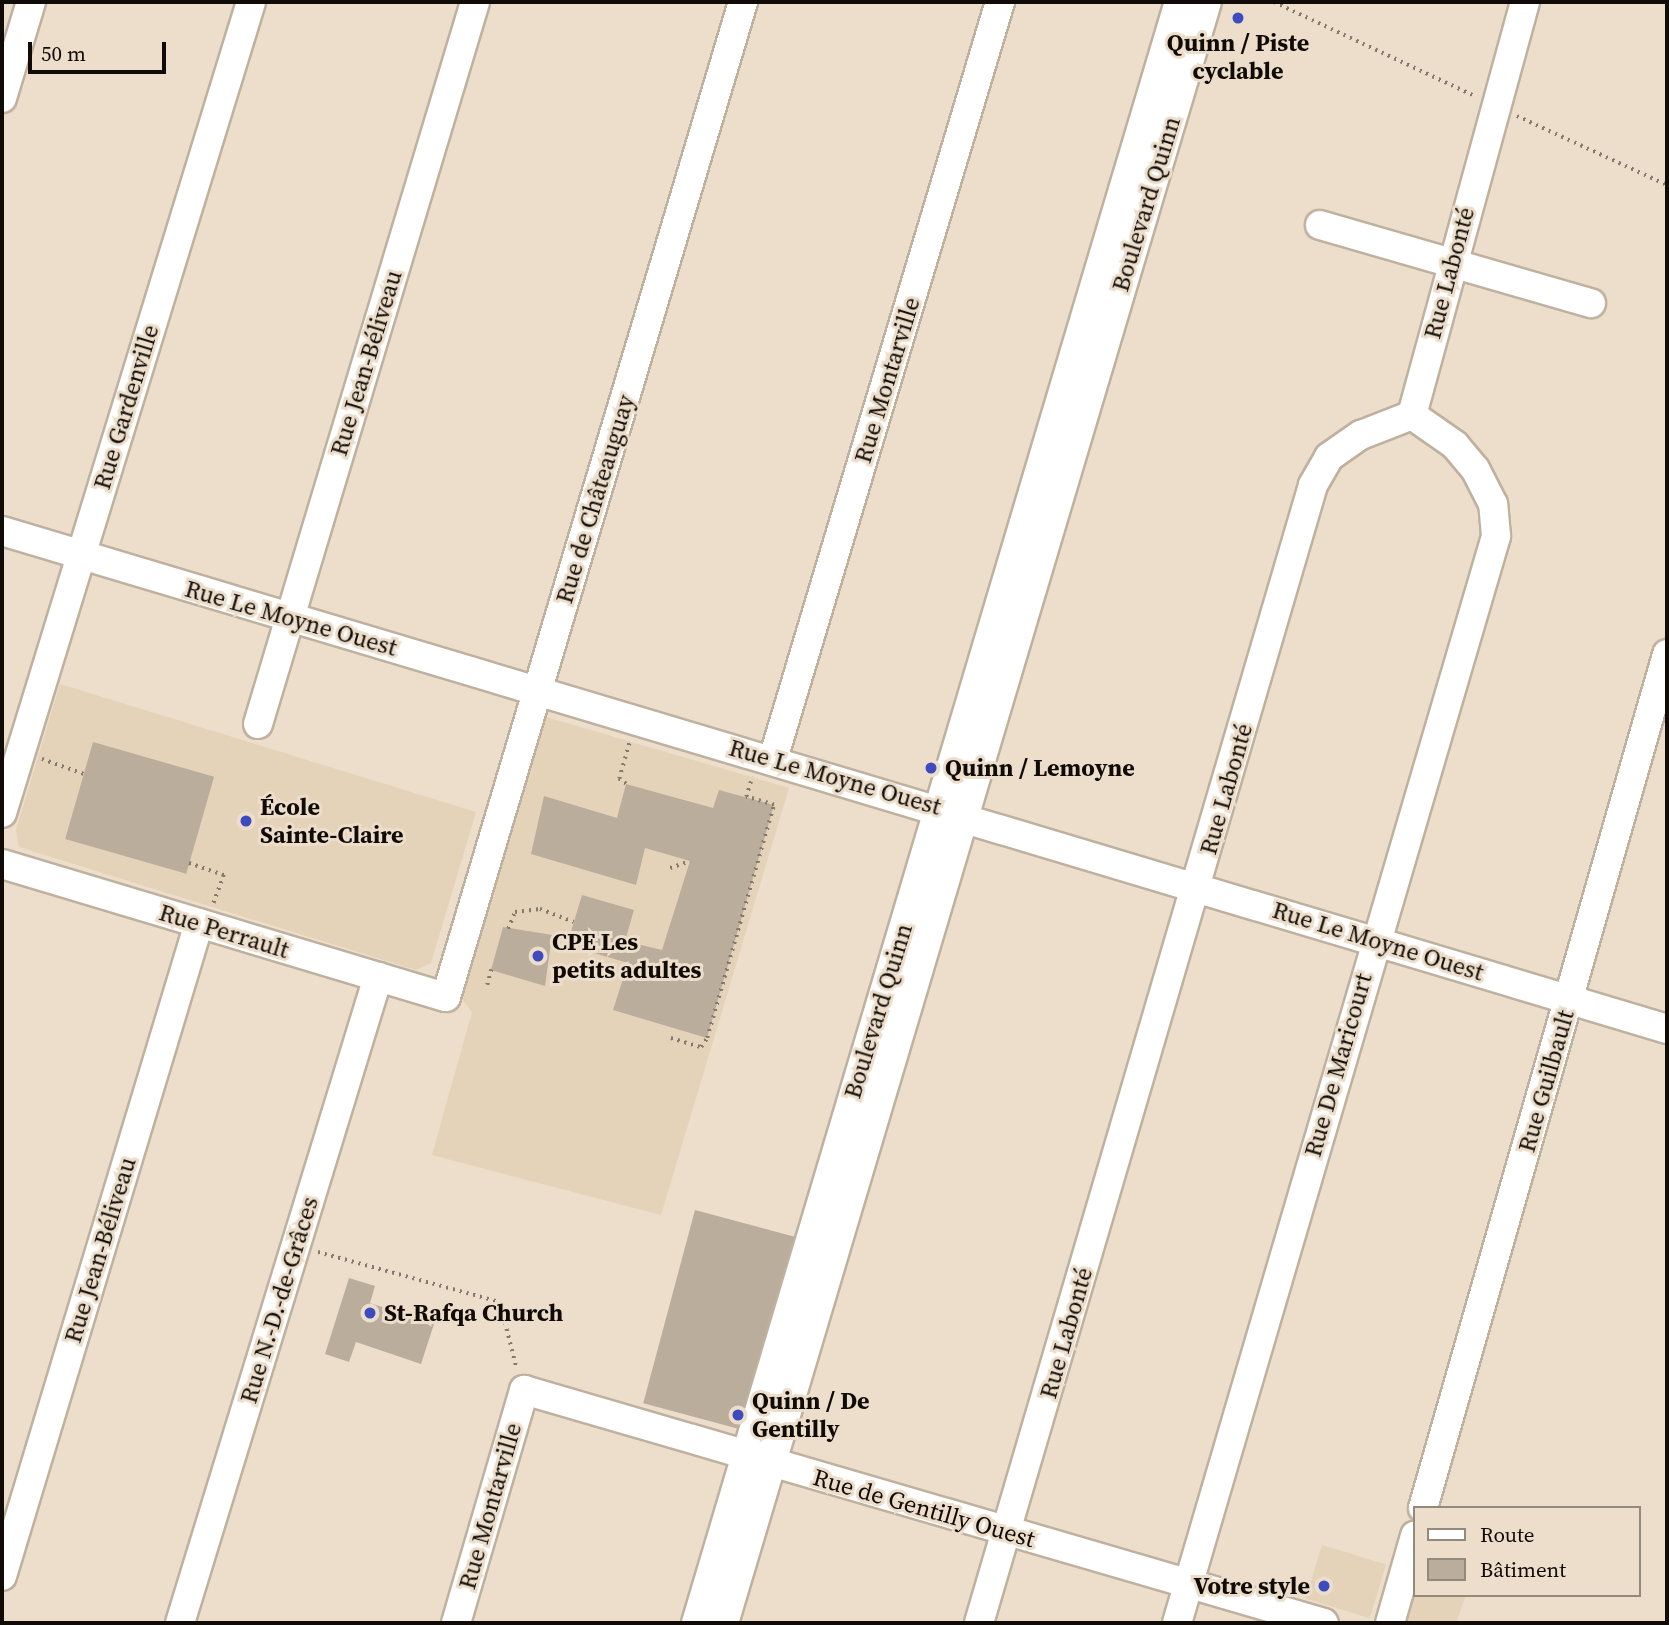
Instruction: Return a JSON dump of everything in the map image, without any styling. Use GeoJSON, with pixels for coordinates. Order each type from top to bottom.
{"type":"FeatureCollection","features":[{"type":"Feature","properties":{"kind":"street"},"geometry":{"type":"LineString","coordinates":[[2,98],[31,2]]}},
{"type":"Feature","properties":{"kind":"street","name":"Rue Gardenville"},"geometry":{"type":"LineString","coordinates":[[2,813],[251,2]]}},
{"type":"Feature","properties":{"kind":"street","name":"Rue Jean-Béliveau"},"geometry":{"type":"LineString","coordinates":[[258,723],[475,2]]}},
{"type":"Feature","properties":{"kind":"street","name":"Rue de Châteauguay"},"geometry":{"type":"LineString","coordinates":[[446,997],[743,2]]}},
{"type":"Feature","properties":{"kind":"street","name":"Rue Montarville"},"geometry":{"type":"LineString","coordinates":[[773,759],[1000,2]]}},
{"type":"Feature","properties":{"kind":"street","name":"Boulevard Quinn"},"geometry":{"type":"LineString","coordinates":[[696,1623],[759,1459],[1073,403],[1179,2]]}},
{"type":"Feature","properties":{"kind":"street","name":"Boulevard Quinn"},"geometry":{"type":"LineString","coordinates":[[1073,403],[1207,2]]}},
{"type":"Feature","properties":{"kind":"street","name":"Rue Labonté"},"geometry":{"type":"LineString","coordinates":[[979,1623],[1198,887],[1313,485],[1329,457],[1361,435],[1412,415],[1525,2]]}},
{"type":"Feature","properties":{"kind":"street"},"geometry":{"type":"LineString","coordinates":[[1320,225],[1591,303]]}},
{"type":"Feature","properties":{"kind":"street","name":"Rue De Maricourt"},"geometry":{"type":"LineString","coordinates":[[1177,1623],[1374,940],[1496,536],[1493,504],[1475,469],[1455,445],[1412,415]]}},
{"type":"Feature","properties":{"kind":"street","name":"Rue Le Moyne Ouest"},"geometry":{"type":"LineString","coordinates":[[2,531],[79,558],[538,688],[952,811],[1667,1029]]}},
{"type":"Feature","properties":{"kind":"street","name":"Rue Guilbault"},"geometry":{"type":"LineString","coordinates":[[1424,1506],[1667,654]]}},
{"type":"Feature","properties":{"kind":"street","name":"Rue Perrault"},"geometry":{"type":"LineString","coordinates":[[2,864],[446,997]]}},
{"type":"Feature","properties":{"kind":"street","name":"Rue Jean-Béliveau"},"geometry":{"type":"LineString","coordinates":[[2,1576],[199,923]]}},
{"type":"Feature","properties":{"kind":"street","name":"Rue N.-D.-de-Grâces"},"geometry":{"type":"LineString","coordinates":[[180,1623],[378,977]]}},
{"type":"Feature","properties":{"kind":"street","name":"Rue Montarville"},"geometry":{"type":"LineString","coordinates":[[456,1623],[524,1390]]}},
{"type":"Feature","properties":{"kind":"street","name":"Rue de Gentilly Ouest"},"geometry":{"type":"LineString","coordinates":[[524,1390],[1324,1623]]}},
{"type":"Feature","properties":{"kind":"street","name":"Boulevard Quinn"},"geometry":{"type":"LineString","coordinates":[[724,1623],[759,1459]]}},
{"type":"Feature","properties":{"kind":"street"},"geometry":{"type":"LineString","coordinates":[[1390,1623],[1414,1539]]}},
{"type":"Feature","properties":{"kind":"path"},"geometry":{"type":"LineString","coordinates":[[1275,2],[1486,102]]}},
{"type":"Feature","properties":{"kind":"path"},"geometry":{"type":"LineString","coordinates":[[1511,113],[1667,185]]}},
{"type":"Feature","properties":{"kind":"path"},"geometry":{"type":"LineString","coordinates":[[626,784],[619,779],[636,718]]}},
{"type":"Feature","properties":{"kind":"path"},"geometry":{"type":"LineString","coordinates":[[20,752],[84,774]]}},
{"type":"Feature","properties":{"kind":"path"},"geometry":{"type":"LineString","coordinates":[[671,1038],[701,1047],[707,1038],[774,805],[746,797]]}},
{"type":"Feature","properties":{"kind":"path"},"geometry":{"type":"LineString","coordinates":[[670,868],[690,861]]}},
{"type":"Feature","properties":{"kind":"path"},"geometry":{"type":"LineString","coordinates":[[189,863],[224,875],[218,899],[199,923]]}},
{"type":"Feature","properties":{"kind":"path"},"geometry":{"type":"LineString","coordinates":[[508,929],[515,912],[540,909],[574,922]]}},
{"type":"Feature","properties":{"kind":"path"},"geometry":{"type":"LineString","coordinates":[[487,985],[491,970]]}},
{"type":"Feature","properties":{"kind":"path"},"geometry":{"type":"LineString","coordinates":[[296,1246],[500,1302],[524,1390]]}},
{"type":"Feature","properties":{"kind":"shaded area","name":"École Sainte-Claire"},"geometry":{"type":"Polygon","coordinates":[[[60,684],[476,812],[431,963],[416,970],[19,847],[16,830],[60,684]]]}},
{"type":"Feature","properties":{"kind":"shaded area"},"geometry":{"type":"Polygon","coordinates":[[[546,717],[789,788],[661,1215],[432,1155],[472,1012],[462,999],[546,717]]]}},
{"type":"Feature","properties":{"kind":"shaded area"},"geometry":{"type":"Polygon","coordinates":[[[1322,1545],[1386,1565],[1370,1618],[1306,1599],[1322,1545]]]}},
{"type":"Feature","properties":{"kind":"shaded area"},"geometry":{"type":"Polygon","coordinates":[[[1414,1581],[1414,1597],[1465,1597],[1456,1623],[1399,1623],[1414,1581]]]}},
{"type":"Feature","properties":{"kind":"building"},"geometry":{"type":"Polygon","coordinates":[[[93,742],[214,777],[186,874],[65,839],[93,742]]]}},
{"type":"Feature","properties":{"kind":"building"},"geometry":{"type":"Polygon","coordinates":[[[626,784],[713,808],[719,790],[774,805],[707,1038],[613,1010],[628,963],[567,945],[582,895],[634,910],[625,941],[662,950],[690,861],[645,848],[636,885],[531,854],[544,796],[617,818],[626,784]]]}},
{"type":"Feature","properties":{"kind":"building"},"geometry":{"type":"Polygon","coordinates":[[[503,927],[552,935],[545,986],[491,970],[503,927]]]}},
{"type":"Feature","properties":{"kind":"building"},"geometry":{"type":"Polygon","coordinates":[[[695,1210],[798,1238],[747,1431],[643,1403],[695,1210]]]}},
{"type":"Feature","properties":{"kind":"building","name":"St-Rafqa Church"},"geometry":{"type":"Polygon","coordinates":[[[349,1278],[375,1286],[370,1303],[434,1324],[421,1364],[356,1342],[349,1362],[325,1354],[349,1278]]]}},
{"type":"Feature","properties":{"kind":"place","name":"Quinn / Piste cyclable"},"geometry":{"type":"Point","coordinates":[1238,18]}},
{"type":"Feature","properties":{"kind":"place","name":"Quinn / Lemoyne"},"geometry":{"type":"Point","coordinates":[931,768]}},
{"type":"Feature","properties":{"kind":"place","name":"École Sainte-Claire"},"geometry":{"type":"Point","coordinates":[246,821]}},
{"type":"Feature","properties":{"kind":"place","name":"CPE Les petits adultes"},"geometry":{"type":"Point","coordinates":[538,956]}},
{"type":"Feature","properties":{"kind":"place","name":"St-Rafqa Church"},"geometry":{"type":"Point","coordinates":[370,1313]}},
{"type":"Feature","properties":{"kind":"place","name":"Quinn / De Gentilly"},"geometry":{"type":"Point","coordinates":[738,1415]}},
{"type":"Feature","properties":{"kind":"place","name":"Votre style"},"geometry":{"type":"Point","coordinates":[1324,1586]}}]}
